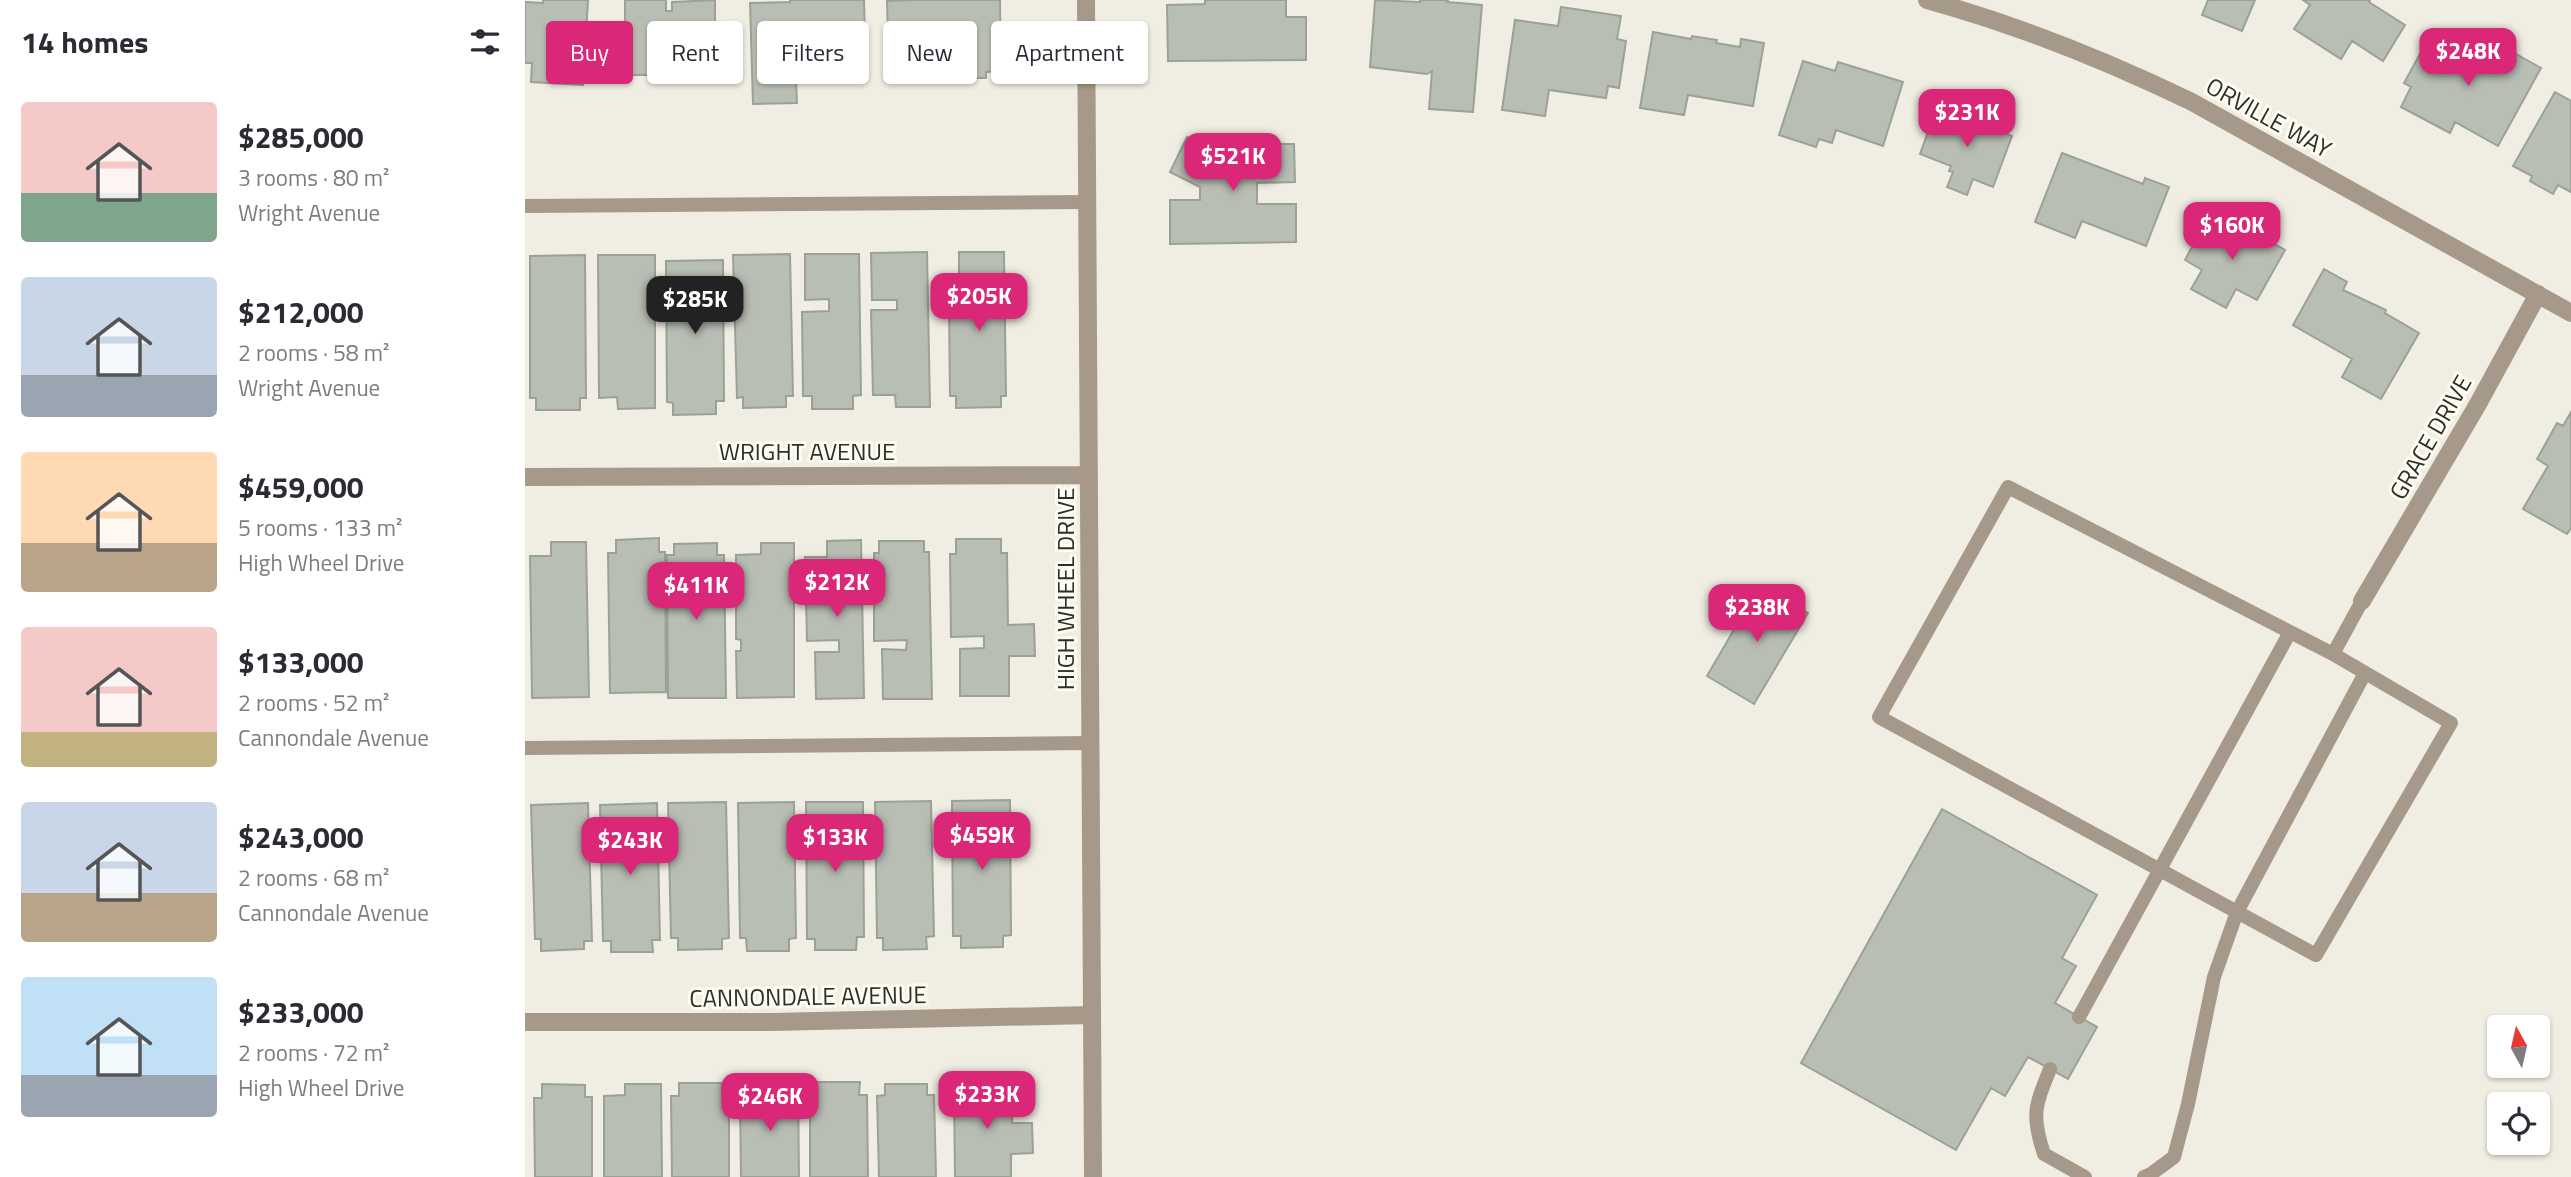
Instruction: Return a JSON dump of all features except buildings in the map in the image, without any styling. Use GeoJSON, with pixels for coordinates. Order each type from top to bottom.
{"type":"FeatureCollection","features":[{"type":"Feature","properties":{"kind":"street","name":"HIGH WHEEL DRIVE"},"geometry":{"type":"LineString","coordinates":[[1086,0],[1093,1177]]}},
{"type":"Feature","properties":{"kind":"street","name":"ORVILLE WAY"},"geometry":{"type":"LineString","coordinates":[[1927,0],[2013,28],[2143,78],[2571,313]]}},
{"type":"Feature","properties":{"kind":"street","name":"GRACE DRIVE"},"geometry":{"type":"LineString","coordinates":[[2362,601],[2479,404],[2538,295]]}},
{"type":"Feature","properties":{"kind":"street","name":"WRIGHT AVENUE"},"geometry":{"type":"LineString","coordinates":[[525,477],[1089,475]]}},
{"type":"Feature","properties":{"kind":"street","name":"CANNONDALE AVENUE"},"geometry":{"type":"LineString","coordinates":[[525,1022],[772,1022],[1092,1015]]}},
{"type":"Feature","properties":{"kind":"lane"},"geometry":{"type":"LineString","coordinates":[[525,206],[1086,202]]}},
{"type":"Feature","properties":{"kind":"lane"},"geometry":{"type":"LineString","coordinates":[[2008,488],[2333,654],[2451,723],[2316,956],[1879,717],[2008,488]]}},
{"type":"Feature","properties":{"kind":"lane"},"geometry":{"type":"LineString","coordinates":[[2333,654],[2362,601]]}},
{"type":"Feature","properties":{"kind":"lane"},"geometry":{"type":"LineString","coordinates":[[2079,1017],[2290,632]]}},
{"type":"Feature","properties":{"kind":"lane"},"geometry":{"type":"LineString","coordinates":[[2144,1177],[2174,1157],[2188,1104],[2214,977],[2237,912],[2365,673]]}},
{"type":"Feature","properties":{"kind":"lane"},"geometry":{"type":"LineString","coordinates":[[525,748],[1090,743]]}},
{"type":"Feature","properties":{"kind":"lane"},"geometry":{"type":"LineString","coordinates":[[2050,1069],[2035,1105],[2036,1130],[2044,1154],[2085,1177]]}}]}
